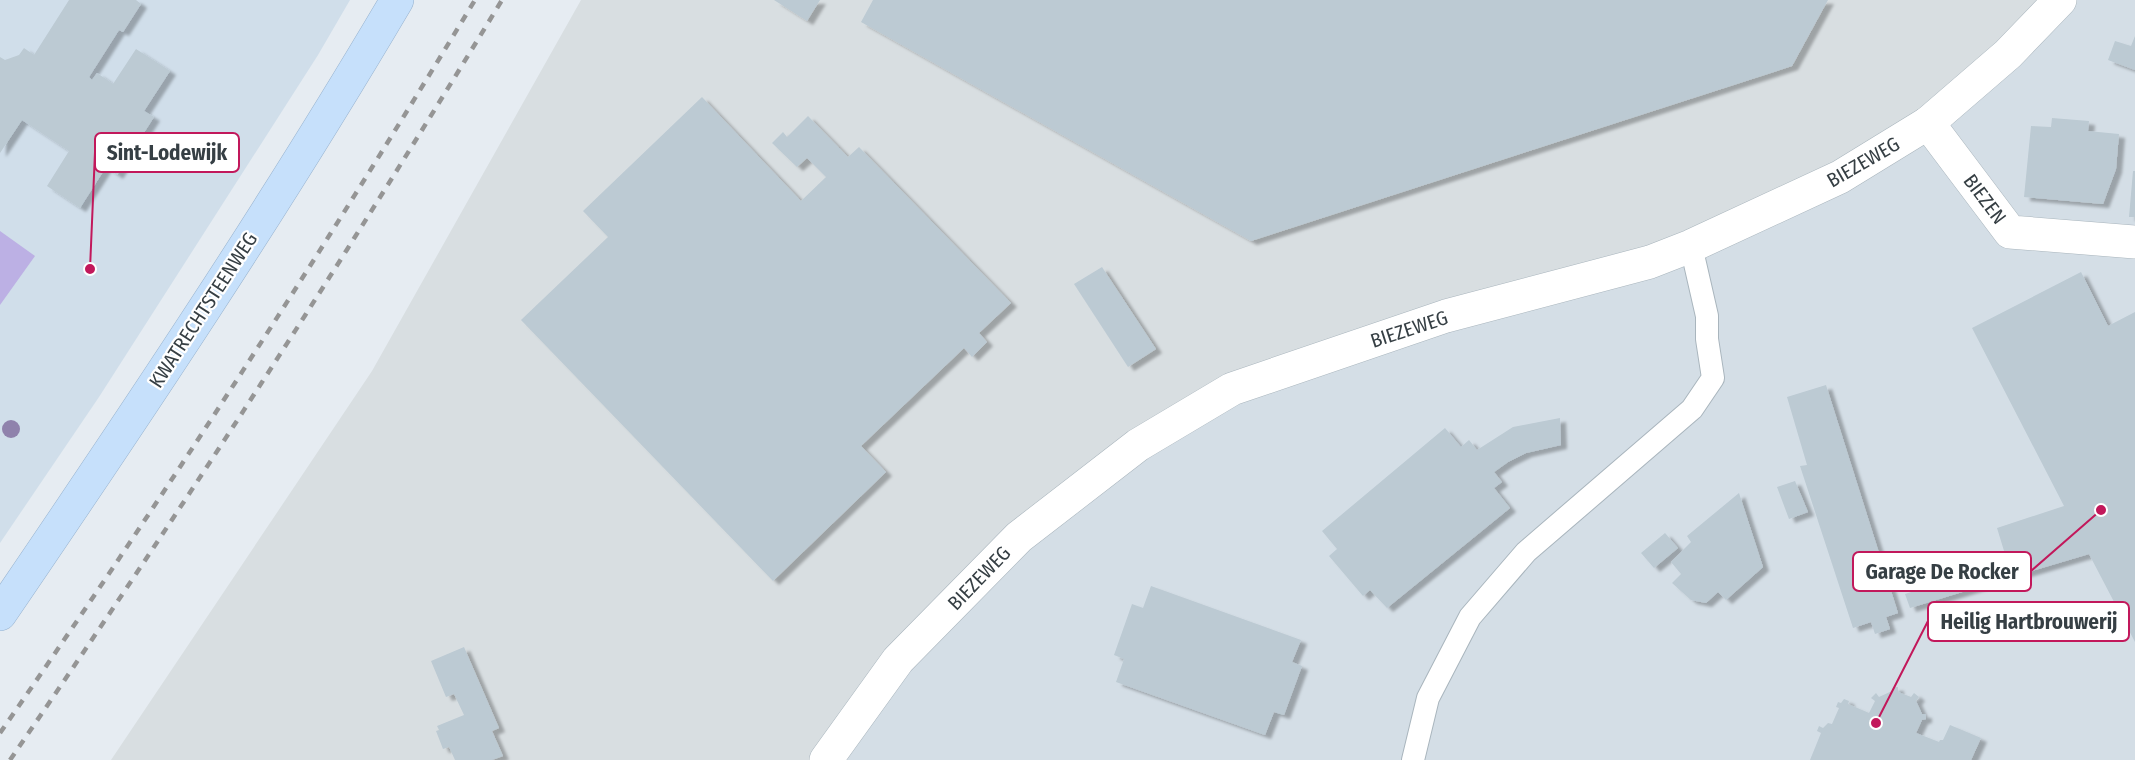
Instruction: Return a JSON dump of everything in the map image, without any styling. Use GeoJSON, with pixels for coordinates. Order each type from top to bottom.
{"type":"FeatureCollection","features":[{"type":"Feature","properties":{"kind":"street","name":"KWATRECHTSTEENWEG"},"geometry":{"type":"LineString","coordinates":[[0,614],[134,417],[353,75],[397,0]]}},
{"type":"Feature","properties":{"kind":"street","name":"BIEZEWEG"},"geometry":{"type":"LineString","coordinates":[[826,760],[898,660],[1019,537],[1138,445],[1232,389],[1446,316],[1650,262],[1691,246],[1840,177],[1928,123],[2008,54],[2060,0]]}},
{"type":"Feature","properties":{"kind":"street","name":"BIEZEN"},"geometry":{"type":"LineString","coordinates":[[1928,123],[2010,232],[2135,243]]}},
{"type":"Feature","properties":{"kind":"lane"},"geometry":{"type":"LineString","coordinates":[[1413,760],[1428,698],[1470,617],[1526,552],[1692,409],[1713,378],[1707,339],[1707,316],[1691,246]]}},
{"type":"Feature","properties":{"kind":"shaded area"},"geometry":{"type":"Polygon","coordinates":[[[0,0],[350,0],[318,55],[99,397],[0,543],[0,0]]]}},
{"type":"Feature","properties":{"kind":"shaded area"},"geometry":{"type":"Polygon","coordinates":[[[581,0],[2060,0],[1928,123],[1691,246],[1232,389],[1019,537],[826,760],[111,760],[372,371],[581,0]]]}},
{"type":"Feature","properties":{"kind":"shaded area"},"geometry":{"type":"Polygon","coordinates":[[[2060,0],[2135,0],[2135,760],[826,760],[898,660],[1138,445],[2060,0]]]}},
{"type":"Feature","properties":{"kind":"shaded area"},"geometry":{"type":"Polygon","coordinates":[[[0,231],[35,256],[0,305],[0,231]]]}},
{"type":"Feature","properties":{"kind":"building"},"geometry":{"type":"Polygon","coordinates":[[[69,0],[136,0],[141,4],[123,32],[119,30],[89,77],[92,80],[97,73],[113,84],[136,49],[170,71],[144,111],[154,117],[117,175],[106,167],[80,208],[47,186],[69,151],[22,120],[0,153],[0,57],[5,60],[19,55],[24,48],[34,55],[69,0]]]}},
{"type":"Feature","properties":{"kind":"building"},"geometry":{"type":"Polygon","coordinates":[[[774,0],[820,0],[807,21],[774,0]]]}},
{"type":"Feature","properties":{"kind":"building"},"geometry":{"type":"Polygon","coordinates":[[[873,0],[1828,0],[1792,66],[1251,241],[861,22],[873,0]]]}},
{"type":"Feature","properties":{"kind":"building"},"geometry":{"type":"Polygon","coordinates":[[[2135,36],[2135,70],[2108,60],[2115,41],[2131,46],[2135,36]]]}},
{"type":"Feature","properties":{"kind":"building"},"geometry":{"type":"Polygon","coordinates":[[[702,97],[801,201],[826,177],[807,158],[797,167],[772,143],[783,132],[787,137],[808,116],[848,157],[859,147],[1011,303],[979,333],[987,342],[972,357],[964,348],[861,446],[886,472],[773,581],[521,320],[608,237],[583,211],[702,97]]]}},
{"type":"Feature","properties":{"kind":"building"},"geometry":{"type":"Polygon","coordinates":[[[2052,118],[2089,121],[2088,131],[2119,134],[2116,169],[2103,204],[2024,197],[2031,126],[2051,127],[2052,118]]]}},
{"type":"Feature","properties":{"kind":"building"},"geometry":{"type":"Polygon","coordinates":[[[2133,171],[2135,171],[2135,217],[2129,217],[2133,171]]]}},
{"type":"Feature","properties":{"kind":"building"},"geometry":{"type":"Polygon","coordinates":[[[1102,267],[1156,349],[1128,367],[1074,284],[1102,267]]]}},
{"type":"Feature","properties":{"kind":"building"},"geometry":{"type":"Polygon","coordinates":[[[2081,272],[2108,326],[2135,312],[2135,642],[2089,554],[2012,577],[1997,528],[2064,506],[1972,328],[2081,272]]]}},
{"type":"Feature","properties":{"kind":"building"},"geometry":{"type":"Polygon","coordinates":[[[1826,385],[1898,613],[1886,617],[1890,629],[1875,634],[1871,622],[1853,628],[1800,466],[1807,465],[1787,397],[1826,385]]]}},
{"type":"Feature","properties":{"kind":"building"},"geometry":{"type":"Polygon","coordinates":[[[1560,418],[1561,445],[1526,453],[1494,472],[1502,482],[1494,488],[1510,508],[1387,608],[1370,590],[1363,596],[1329,556],[1337,549],[1322,531],[1445,428],[1461,447],[1469,440],[1477,450],[1513,427],[1560,418]]]}},
{"type":"Feature","properties":{"kind":"building"},"geometry":{"type":"Polygon","coordinates":[[[1795,481],[1808,512],[1789,519],[1777,487],[1795,481]]]}},
{"type":"Feature","properties":{"kind":"building"},"geometry":{"type":"Polygon","coordinates":[[[1739,493],[1763,567],[1726,600],[1718,592],[1706,603],[1691,600],[1672,583],[1681,574],[1671,562],[1691,542],[1687,536],[1739,493]]]}},
{"type":"Feature","properties":{"kind":"building"},"geometry":{"type":"Polygon","coordinates":[[[1665,533],[1678,548],[1654,568],[1641,553],[1665,533]]]}},
{"type":"Feature","properties":{"kind":"building"},"geometry":{"type":"Polygon","coordinates":[[[1980,570],[1985,585],[1910,608],[1905,594],[1980,570]]]}},
{"type":"Feature","properties":{"kind":"building"},"geometry":{"type":"Polygon","coordinates":[[[1151,586],[1301,640],[1292,662],[1302,666],[1284,715],[1274,712],[1265,735],[1116,682],[1124,659],[1114,655],[1132,604],[1143,608],[1151,586]]]}},
{"type":"Feature","properties":{"kind":"building"},"geometry":{"type":"Polygon","coordinates":[[[464,647],[499,728],[492,731],[503,756],[492,760],[455,760],[449,747],[443,749],[436,731],[439,730],[437,726],[464,715],[454,694],[446,697],[431,661],[464,647]]]}},
{"type":"Feature","properties":{"kind":"building"},"geometry":{"type":"Polygon","coordinates":[[[1893,687],[1898,687],[1898,692],[1911,697],[1914,693],[1919,697],[1916,701],[1922,714],[1926,714],[1926,719],[1922,720],[1916,733],[1939,742],[1943,740],[1950,725],[1981,738],[1971,760],[1810,760],[1821,733],[1817,731],[1819,726],[1823,728],[1828,723],[1832,724],[1839,708],[1836,707],[1838,702],[1841,703],[1844,699],[1849,701],[1848,704],[1869,713],[1875,701],[1871,698],[1876,693],[1879,697],[1892,691],[1893,687]]]}},
{"type":"Feature","properties":{"kind":"railway"},"geometry":{"type":"LineString","coordinates":[[0,733],[123,553],[243,370],[475,0]]}},
{"type":"Feature","properties":{"kind":"railway"},"geometry":{"type":"LineString","coordinates":[[10,760],[261,383],[383,193],[502,0]]}},
{"type":"Feature","properties":{"kind":"place","name":"Sint-Lodewijk"},"geometry":{"type":"Point","coordinates":[90,269]}},
{"type":"Feature","properties":{"kind":"place","name":"Garage De Rocker"},"geometry":{"type":"Point","coordinates":[2101,510]}},
{"type":"Feature","properties":{"kind":"place","name":"Heilig Hartbrouwerij"},"geometry":{"type":"Point","coordinates":[1876,723]}}]}
